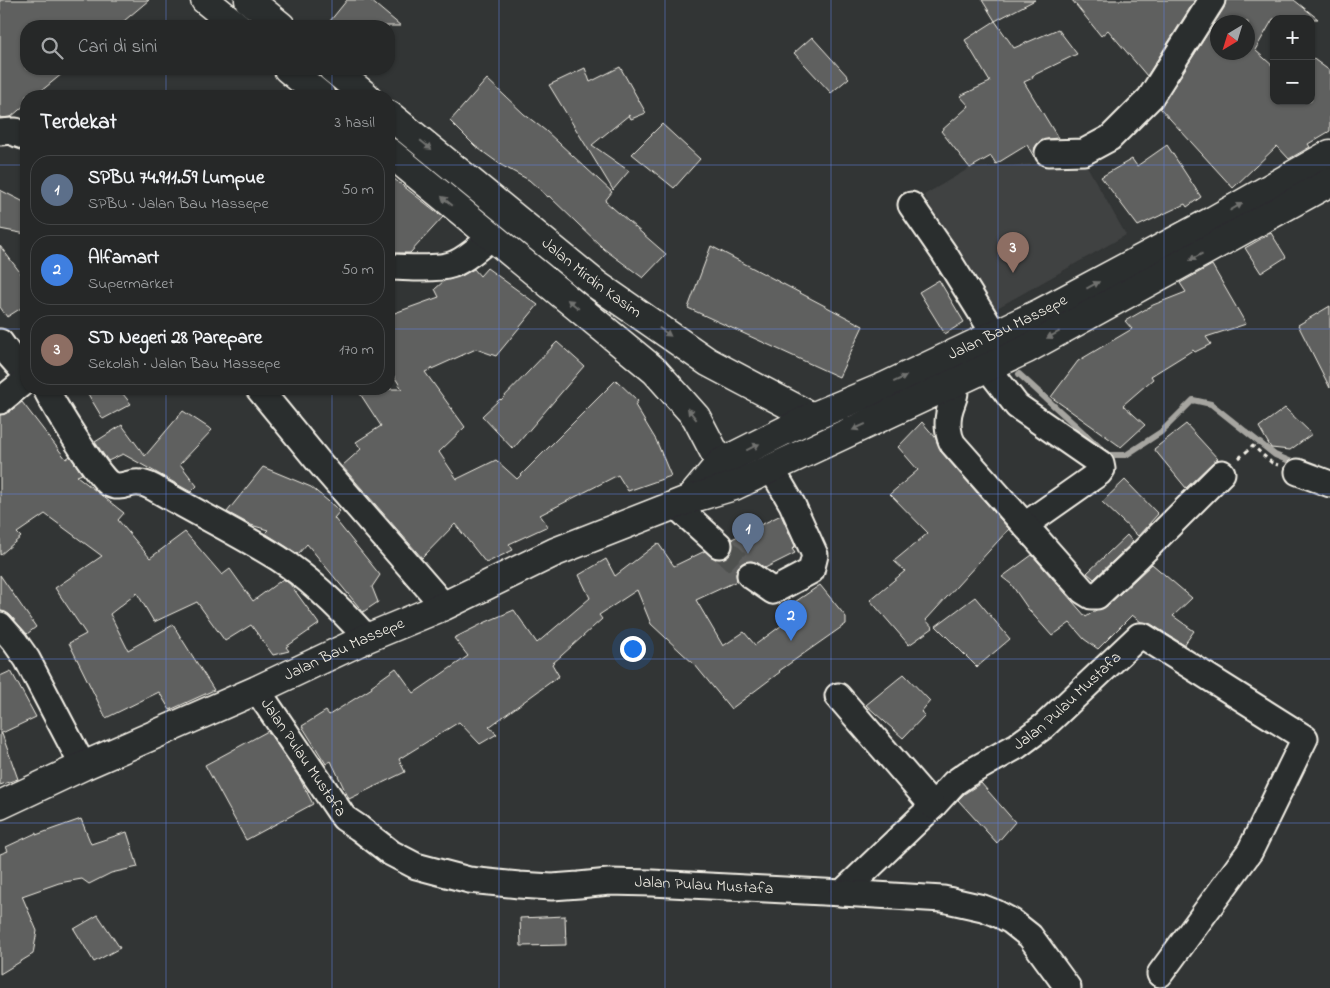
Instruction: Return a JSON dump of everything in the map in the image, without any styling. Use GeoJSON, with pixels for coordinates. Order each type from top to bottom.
{"type":"FeatureCollection","features":[{"type":"Feature","properties":{"kind":"highway"},"geometry":{"type":"LineString","coordinates":[[205,0],[230,20]]}},
{"type":"Feature","properties":{"kind":"highway"},"geometry":{"type":"LineString","coordinates":[[249,0],[274,20]]}},
{"type":"Feature","properties":{"kind":"highway"},"geometry":{"type":"LineString","coordinates":[[295,75],[314,90]]}},
{"type":"Feature","properties":{"kind":"highway"},"geometry":{"type":"LineString","coordinates":[[340,75],[359,90]]}},
{"type":"Feature","properties":{"kind":"highway","name":"Jalan Mirdin Kasim"},"geometry":{"type":"LineString","coordinates":[[395,120],[597,285],[708,362],[812,417]]}},
{"type":"Feature","properties":{"kind":"highway","name":"Jalan Bau Massepe"},"geometry":{"type":"LineString","coordinates":[[682,502],[720,463],[812,417],[886,386],[995,335],[1197,229],[1330,154]]}},
{"type":"Feature","properties":{"kind":"highway","name":"Jalan Mirdin Kasim"},"geometry":{"type":"LineString","coordinates":[[395,157],[655,371],[696,417],[734,486]]}},
{"type":"Feature","properties":{"kind":"highway","name":"Jalan Bau Massepe"},"geometry":{"type":"LineString","coordinates":[[0,805],[83,766],[257,690],[367,638],[444,606],[555,552],[682,502],[734,486],[954,383],[1035,345],[1330,182]]}},
{"type":"Feature","properties":{"kind":"street"},"geometry":{"type":"LineString","coordinates":[[1048,153],[1084,152],[1110,138],[1150,98],[1212,0]]}},
{"type":"Feature","properties":{"kind":"street"},"geometry":{"type":"LineString","coordinates":[[911,206],[944,253],[995,335]]}},
{"type":"Feature","properties":{"kind":"street"},"geometry":{"type":"LineString","coordinates":[[395,268],[445,267],[455,264],[492,238]]}},
{"type":"Feature","properties":{"kind":"street"},"geometry":{"type":"LineString","coordinates":[[0,342],[20,367]]}},
{"type":"Feature","properties":{"kind":"street"},"geometry":{"type":"LineString","coordinates":[[987,367],[1018,406],[1101,464],[1102,469],[1099,473],[1025,525]]}},
{"type":"Feature","properties":{"kind":"street"},"geometry":{"type":"LineString","coordinates":[[954,383],[956,393],[948,414],[952,444],[1083,591],[1090,596],[1097,596],[1222,473]]}},
{"type":"Feature","properties":{"kind":"street"},"geometry":{"type":"LineString","coordinates":[[0,401],[20,385]]}},
{"type":"Feature","properties":{"kind":"street"},"geometry":{"type":"LineString","coordinates":[[49,395],[94,466],[108,483],[120,487],[131,483],[140,483],[154,488],[279,559],[315,585],[346,614],[367,638]]}},
{"type":"Feature","properties":{"kind":"street"},"geometry":{"type":"LineString","coordinates":[[264,395],[318,461],[444,606]]}},
{"type":"Feature","properties":{"kind":"street"},"geometry":{"type":"LineString","coordinates":[[750,575],[773,591],[811,571],[815,554],[792,504],[771,468]]}},
{"type":"Feature","properties":{"kind":"street"},"geometry":{"type":"LineString","coordinates":[[1298,472],[1330,484]]}},
{"type":"Feature","properties":{"kind":"street"},"geometry":{"type":"LineString","coordinates":[[682,502],[719,545]]}},
{"type":"Feature","properties":{"kind":"street"},"geometry":{"type":"LineString","coordinates":[[0,625],[27,659],[83,766]]}},
{"type":"Feature","properties":{"kind":"street","name":"Jalan Pulau Mustafa"},"geometry":{"type":"LineString","coordinates":[[257,690],[344,818],[391,853],[416,866],[469,880],[519,885],[579,886],[609,882],[635,882],[842,894],[933,806],[954,783],[1017,746],[1044,726],[1139,636],[1143,636],[1305,738],[1250,851],[1160,974]]}},
{"type":"Feature","properties":{"kind":"street"},"geometry":{"type":"LineString","coordinates":[[838,696],[933,806]]}},
{"type":"Feature","properties":{"kind":"street"},"geometry":{"type":"LineString","coordinates":[[842,894],[943,899],[983,908],[996,913],[1010,920],[1030,936],[1068,988]]}},
{"type":"Feature","properties":{"kind":"path"},"geometry":{"type":"LineString","coordinates":[[1222,473],[1253,446],[1272,463],[1298,472]]}},
{"type":"Feature","properties":{"kind":"shaded area"},"geometry":{"type":"Polygon","coordinates":[[[1084,161],[1126,235],[990,312],[924,195],[970,168],[1084,161]]]}},
{"type":"Feature","properties":{"kind":"building"},"geometry":{"type":"Polygon","coordinates":[[[0,0],[149,0],[125,20],[20,20],[20,75],[61,75],[42,90],[20,90],[20,109],[11,117],[0,118],[0,0]]]}},
{"type":"Feature","properties":{"kind":"building"},"geometry":{"type":"Polygon","coordinates":[[[347,0],[370,0],[394,20],[331,20],[347,0]]]}},
{"type":"Feature","properties":{"kind":"building"},"geometry":{"type":"Polygon","coordinates":[[[982,0],[1035,0],[995,21],[982,0]]]}},
{"type":"Feature","properties":{"kind":"building"},"geometry":{"type":"Polygon","coordinates":[[[1072,0],[1195,0],[1147,76],[1108,30],[1101,36],[1072,0]]]}},
{"type":"Feature","properties":{"kind":"building"},"geometry":{"type":"Polygon","coordinates":[[[1226,0],[1294,0],[1313,15],[1270,15],[1270,24],[1255,50],[1255,15],[1220,15],[1226,0]]]}},
{"type":"Feature","properties":{"kind":"building"},"geometry":{"type":"Polygon","coordinates":[[[995,21],[1014,48],[1058,29],[1077,54],[1032,76],[1033,78],[1024,82],[1058,138],[1040,141],[1035,147],[1034,157],[1027,145],[996,164],[991,156],[970,168],[941,131],[969,106],[960,96],[990,82],[965,40],[995,21]]]}},
{"type":"Feature","properties":{"kind":"building"},"geometry":{"type":"Polygon","coordinates":[[[1210,30],[1210,60],[1255,60],[1255,50],[1270,63],[1270,105],[1315,105],[1315,60],[1330,71],[1330,131],[1308,144],[1310,147],[1289,159],[1277,146],[1233,188],[1160,108],[1210,30]]]}},
{"type":"Feature","properties":{"kind":"building"},"geometry":{"type":"Polygon","coordinates":[[[812,37],[849,78],[831,93],[794,53],[812,37]]]}},
{"type":"Feature","properties":{"kind":"building"},"geometry":{"type":"Polygon","coordinates":[[[620,67],[646,113],[631,119],[629,115],[592,145],[629,171],[613,190],[549,85],[585,68],[590,82],[620,67]]]}},
{"type":"Feature","properties":{"kind":"building"},"geometry":{"type":"Polygon","coordinates":[[[487,79],[612,192],[605,201],[666,254],[643,278],[604,249],[549,196],[529,180],[501,165],[475,146],[450,121],[487,79]]]}},
{"type":"Feature","properties":{"kind":"building"},"geometry":{"type":"Polygon","coordinates":[[[662,124],[700,159],[674,188],[632,154],[662,124]]]}},
{"type":"Feature","properties":{"kind":"building"},"geometry":{"type":"Polygon","coordinates":[[[1167,145],[1201,197],[1187,207],[1185,204],[1138,226],[1101,177],[1132,159],[1137,166],[1167,145]]]}},
{"type":"Feature","properties":{"kind":"building"},"geometry":{"type":"Polygon","coordinates":[[[395,180],[443,217],[410,253],[395,253],[395,180]]]}},
{"type":"Feature","properties":{"kind":"building"},"geometry":{"type":"Polygon","coordinates":[[[0,190],[20,200],[20,233],[0,229],[0,190]]]}},
{"type":"Feature","properties":{"kind":"building"},"geometry":{"type":"Polygon","coordinates":[[[1271,233],[1286,257],[1261,273],[1245,248],[1271,233]]]}},
{"type":"Feature","properties":{"kind":"building"},"geometry":{"type":"Polygon","coordinates":[[[0,246],[20,272],[20,309],[7,317],[0,307],[0,246]]]}},
{"type":"Feature","properties":{"kind":"building"},"geometry":{"type":"Polygon","coordinates":[[[711,246],[863,326],[839,377],[688,308],[711,246]]]}},
{"type":"Feature","properties":{"kind":"building"},"geometry":{"type":"Polygon","coordinates":[[[1212,265],[1246,324],[1206,337],[1211,344],[1195,352],[1193,350],[1151,376],[1153,379],[1123,405],[1145,425],[1121,447],[1051,397],[1078,361],[1132,329],[1125,321],[1153,305],[1186,292],[1180,283],[1212,265]]]}},
{"type":"Feature","properties":{"kind":"building"},"geometry":{"type":"Polygon","coordinates":[[[487,268],[538,305],[496,356],[476,349],[425,372],[465,427],[439,452],[457,479],[496,460],[517,479],[616,380],[638,401],[635,405],[656,440],[671,476],[628,491],[618,475],[540,515],[548,526],[509,544],[513,550],[486,563],[455,524],[422,558],[342,466],[361,449],[356,442],[381,426],[361,395],[395,395],[395,389],[402,389],[395,378],[395,313],[439,297],[435,289],[444,281],[461,276],[474,269],[480,276],[487,268]]]}},
{"type":"Feature","properties":{"kind":"building"},"geometry":{"type":"Polygon","coordinates":[[[939,280],[964,322],[945,334],[919,292],[939,280]]]}},
{"type":"Feature","properties":{"kind":"building"},"geometry":{"type":"Polygon","coordinates":[[[1330,306],[1330,388],[1298,325],[1330,306]]]}},
{"type":"Feature","properties":{"kind":"building"},"geometry":{"type":"Polygon","coordinates":[[[557,342],[584,366],[513,449],[482,416],[501,400],[557,342]]]}},
{"type":"Feature","properties":{"kind":"building"},"geometry":{"type":"Polygon","coordinates":[[[89,395],[124,395],[131,404],[103,419],[89,395]]]}},
{"type":"Feature","properties":{"kind":"building"},"geometry":{"type":"Polygon","coordinates":[[[22,402],[66,459],[70,456],[82,474],[77,476],[124,513],[118,520],[150,558],[185,532],[222,575],[230,569],[253,601],[283,579],[290,584],[319,624],[286,647],[289,651],[273,655],[251,625],[225,641],[197,602],[154,622],[137,593],[110,614],[128,650],[173,625],[214,690],[170,710],[159,692],[106,718],[69,643],[86,634],[55,588],[102,556],[45,514],[17,533],[21,537],[0,555],[0,415],[9,412],[22,402]]]}},
{"type":"Feature","properties":{"kind":"building"},"geometry":{"type":"Polygon","coordinates":[[[1285,408],[1312,434],[1290,450],[1271,448],[1259,427],[1285,408]]]}},
{"type":"Feature","properties":{"kind":"building"},"geometry":{"type":"Polygon","coordinates":[[[183,411],[212,430],[180,464],[197,486],[191,492],[123,454],[108,461],[95,442],[122,425],[145,456],[183,411]]]}},
{"type":"Feature","properties":{"kind":"building"},"geometry":{"type":"Polygon","coordinates":[[[922,422],[935,437],[942,453],[1009,529],[926,620],[933,628],[909,645],[870,600],[905,571],[894,561],[928,533],[890,494],[918,470],[898,447],[922,422]]]}},
{"type":"Feature","properties":{"kind":"building"},"geometry":{"type":"Polygon","coordinates":[[[1186,424],[1218,459],[1186,488],[1154,449],[1186,424]]]}},
{"type":"Feature","properties":{"kind":"building"},"geometry":{"type":"Polygon","coordinates":[[[263,467],[311,487],[340,511],[334,518],[380,575],[372,587],[378,602],[363,612],[307,544],[298,554],[265,533],[268,530],[251,525],[227,512],[263,467]]]}},
{"type":"Feature","properties":{"kind":"building"},"geometry":{"type":"Polygon","coordinates":[[[1125,480],[1158,514],[1138,536],[1102,502],[1125,480]]]}},
{"type":"Feature","properties":{"kind":"building"},"geometry":{"type":"Polygon","coordinates":[[[781,515],[795,546],[792,549],[795,553],[765,568],[752,561],[744,562],[738,567],[737,581],[696,600],[723,646],[744,632],[755,645],[797,614],[789,606],[820,585],[846,617],[846,624],[779,671],[731,709],[695,665],[651,624],[637,590],[599,615],[602,619],[552,664],[559,676],[489,727],[497,734],[480,744],[459,722],[399,759],[405,772],[349,799],[331,761],[326,764],[302,726],[326,711],[329,715],[372,688],[371,686],[396,668],[414,693],[468,656],[454,638],[514,610],[537,643],[590,598],[579,575],[606,559],[615,576],[658,543],[674,566],[705,551],[715,559],[723,559],[733,549],[732,539],[781,515]]]}},
{"type":"Feature","properties":{"kind":"building"},"geometry":{"type":"Polygon","coordinates":[[[1127,535],[1133,542],[1094,579],[1087,573],[1127,535]]]}},
{"type":"Feature","properties":{"kind":"building"},"geometry":{"type":"Polygon","coordinates":[[[1032,555],[1086,617],[1096,610],[1107,606],[1152,564],[1192,598],[1173,616],[1194,631],[1184,645],[1151,624],[1141,622],[1132,615],[1098,649],[1084,639],[1070,623],[1052,636],[1029,610],[1011,584],[1002,577],[1032,555]]]}},
{"type":"Feature","properties":{"kind":"building"},"geometry":{"type":"Polygon","coordinates":[[[0,575],[36,627],[27,634],[10,615],[0,611],[0,575]]]}},
{"type":"Feature","properties":{"kind":"building"},"geometry":{"type":"Polygon","coordinates":[[[975,597],[1010,639],[977,667],[936,626],[975,597]]]}},
{"type":"Feature","properties":{"kind":"building"},"geometry":{"type":"Polygon","coordinates":[[[11,671],[36,717],[0,734],[0,676],[11,671]]]}},
{"type":"Feature","properties":{"kind":"building"},"geometry":{"type":"Polygon","coordinates":[[[904,674],[930,701],[921,712],[925,715],[903,738],[866,705],[904,674]]]}},
{"type":"Feature","properties":{"kind":"building"},"geometry":{"type":"Polygon","coordinates":[[[268,731],[300,779],[313,804],[246,840],[205,765],[268,731]]]}},
{"type":"Feature","properties":{"kind":"building"},"geometry":{"type":"Polygon","coordinates":[[[0,734],[2,734],[18,779],[0,785],[0,734]]]}},
{"type":"Feature","properties":{"kind":"building"},"geometry":{"type":"Polygon","coordinates":[[[981,783],[1015,822],[997,843],[958,800],[981,783]]]}},
{"type":"Feature","properties":{"kind":"building"},"geometry":{"type":"Polygon","coordinates":[[[81,819],[91,844],[127,832],[138,867],[111,873],[89,884],[82,879],[59,883],[22,896],[37,931],[33,954],[0,974],[0,854],[8,851],[6,847],[36,833],[36,835],[81,819]]]}},
{"type":"Feature","properties":{"kind":"building"},"geometry":{"type":"Polygon","coordinates":[[[98,915],[120,948],[94,962],[74,929],[98,915]]]}},
{"type":"Feature","properties":{"kind":"building"},"geometry":{"type":"Polygon","coordinates":[[[565,916],[566,945],[521,946],[520,918],[565,916]]]}},
{"type":"Feature","properties":{"kind":"waterway"},"geometry":{"type":"LineString","coordinates":[[1019,374],[1108,455],[1126,455],[1161,432],[1193,400],[1211,404],[1275,455],[1299,465]]}},
{"type":"Feature","properties":{"kind":"tunnel"},"geometry":{"type":"LineString","coordinates":[[719,545],[750,575]]}},
{"type":"Feature","properties":{"kind":"place","name":"SD Negeri 28 Parepare"},"geometry":{"type":"Point","coordinates":[1013,273]}},
{"type":"Feature","properties":{"kind":"place","name":"SPBU 74.911.59 Lumpue"},"geometry":{"type":"Point","coordinates":[748,554]}},
{"type":"Feature","properties":{"kind":"place","name":"Alfamart"},"geometry":{"type":"Point","coordinates":[791,641]}}]}
